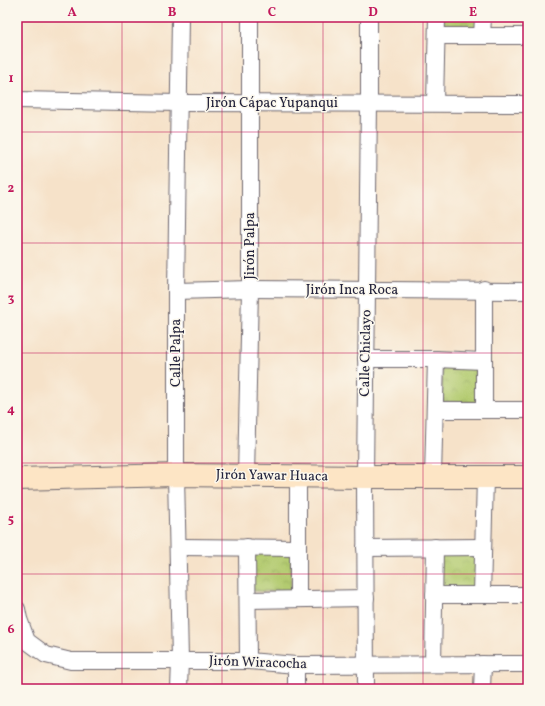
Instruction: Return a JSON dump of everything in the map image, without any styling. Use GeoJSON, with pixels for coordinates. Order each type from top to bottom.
{"type":"FeatureCollection","features":[{"type":"Feature","properties":{"kind":"street","name":"Calle Palpa"},"geometry":{"type":"LineString","coordinates":[[179,689],[180,660],[176,475],[176,291],[180,17]]}},
{"type":"Feature","properties":{"kind":"street","name":"Jirón Palpa"},"geometry":{"type":"LineString","coordinates":[[246,476],[250,289],[250,17]]}},
{"type":"Feature","properties":{"kind":"street","name":"Calle Chiclayo"},"geometry":{"type":"LineString","coordinates":[[366,689],[365,477],[369,17]]}},
{"type":"Feature","properties":{"kind":"street"},"geometry":{"type":"LineString","coordinates":[[434,103],[437,17]]}},
{"type":"Feature","properties":{"kind":"street"},"geometry":{"type":"LineString","coordinates":[[482,36],[483,17]]}},
{"type":"Feature","properties":{"kind":"street"},"geometry":{"type":"LineString","coordinates":[[437,36],[528,36]]}},
{"type":"Feature","properties":{"kind":"street","name":"Jirón Cápac Yupanqui"},"geometry":{"type":"LineString","coordinates":[[17,100],[179,103],[369,102],[528,104]]}},
{"type":"Feature","properties":{"kind":"street","name":"Jirón Inca Roca"},"geometry":{"type":"LineString","coordinates":[[176,291],[250,289],[528,290]]}},
{"type":"Feature","properties":{"kind":"street"},"geometry":{"type":"LineString","coordinates":[[484,289],[484,410]]}},
{"type":"Feature","properties":{"kind":"street"},"geometry":{"type":"LineString","coordinates":[[366,359],[483,361]]}},
{"type":"Feature","properties":{"kind":"street"},"geometry":{"type":"LineString","coordinates":[[433,477],[436,359]]}},
{"type":"Feature","properties":{"kind":"street"},"geometry":{"type":"LineString","coordinates":[[435,410],[528,410]]}},
{"type":"Feature","properties":{"kind":"street","name":"Jirón Yawar Huaca"},"geometry":{"type":"LineString","coordinates":[[17,479],[176,475],[528,477]]}},
{"type":"Feature","properties":{"kind":"street"},"geometry":{"type":"LineString","coordinates":[[298,476],[298,599]]}},
{"type":"Feature","properties":{"kind":"street"},"geometry":{"type":"LineString","coordinates":[[482,595],[485,477]]}},
{"type":"Feature","properties":{"kind":"street"},"geometry":{"type":"LineString","coordinates":[[178,547],[298,548]]}},
{"type":"Feature","properties":{"kind":"street"},"geometry":{"type":"LineString","coordinates":[[247,547],[248,661]]}},
{"type":"Feature","properties":{"kind":"street"},"geometry":{"type":"LineString","coordinates":[[433,664],[435,547]]}},
{"type":"Feature","properties":{"kind":"street"},"geometry":{"type":"LineString","coordinates":[[366,548],[483,547]]}},
{"type":"Feature","properties":{"kind":"street"},"geometry":{"type":"LineString","coordinates":[[434,595],[528,595]]}},
{"type":"Feature","properties":{"kind":"street"},"geometry":{"type":"LineString","coordinates":[[248,600],[366,598]]}},
{"type":"Feature","properties":{"kind":"street","name":"Jirón Wiracocha"},"geometry":{"type":"LineString","coordinates":[[17,609],[19,619],[28,640],[46,655],[71,661],[248,661],[296,665],[528,664]]}},
{"type":"Feature","properties":{"kind":"street"},"geometry":{"type":"LineString","coordinates":[[482,664],[482,689]]}},
{"type":"Feature","properties":{"kind":"street"},"geometry":{"type":"LineString","coordinates":[[296,665],[296,689]]}},
{"type":"Feature","properties":{"kind":"green space"},"geometry":{"type":"Polygon","coordinates":[[[443,17],[479,17],[478,31],[443,29],[443,17]]]}},
{"type":"Feature","properties":{"kind":"green space"},"geometry":{"type":"Polygon","coordinates":[[[442,366],[477,366],[477,402],[442,402],[442,366]]]}},
{"type":"Feature","properties":{"kind":"green space"},"geometry":{"type":"Polygon","coordinates":[[[291,551],[291,592],[252,591],[253,552],[291,551]]]}},
{"type":"Feature","properties":{"kind":"green space"},"geometry":{"type":"Polygon","coordinates":[[[441,551],[478,551],[478,591],[439,590],[441,551]]]}}]}
